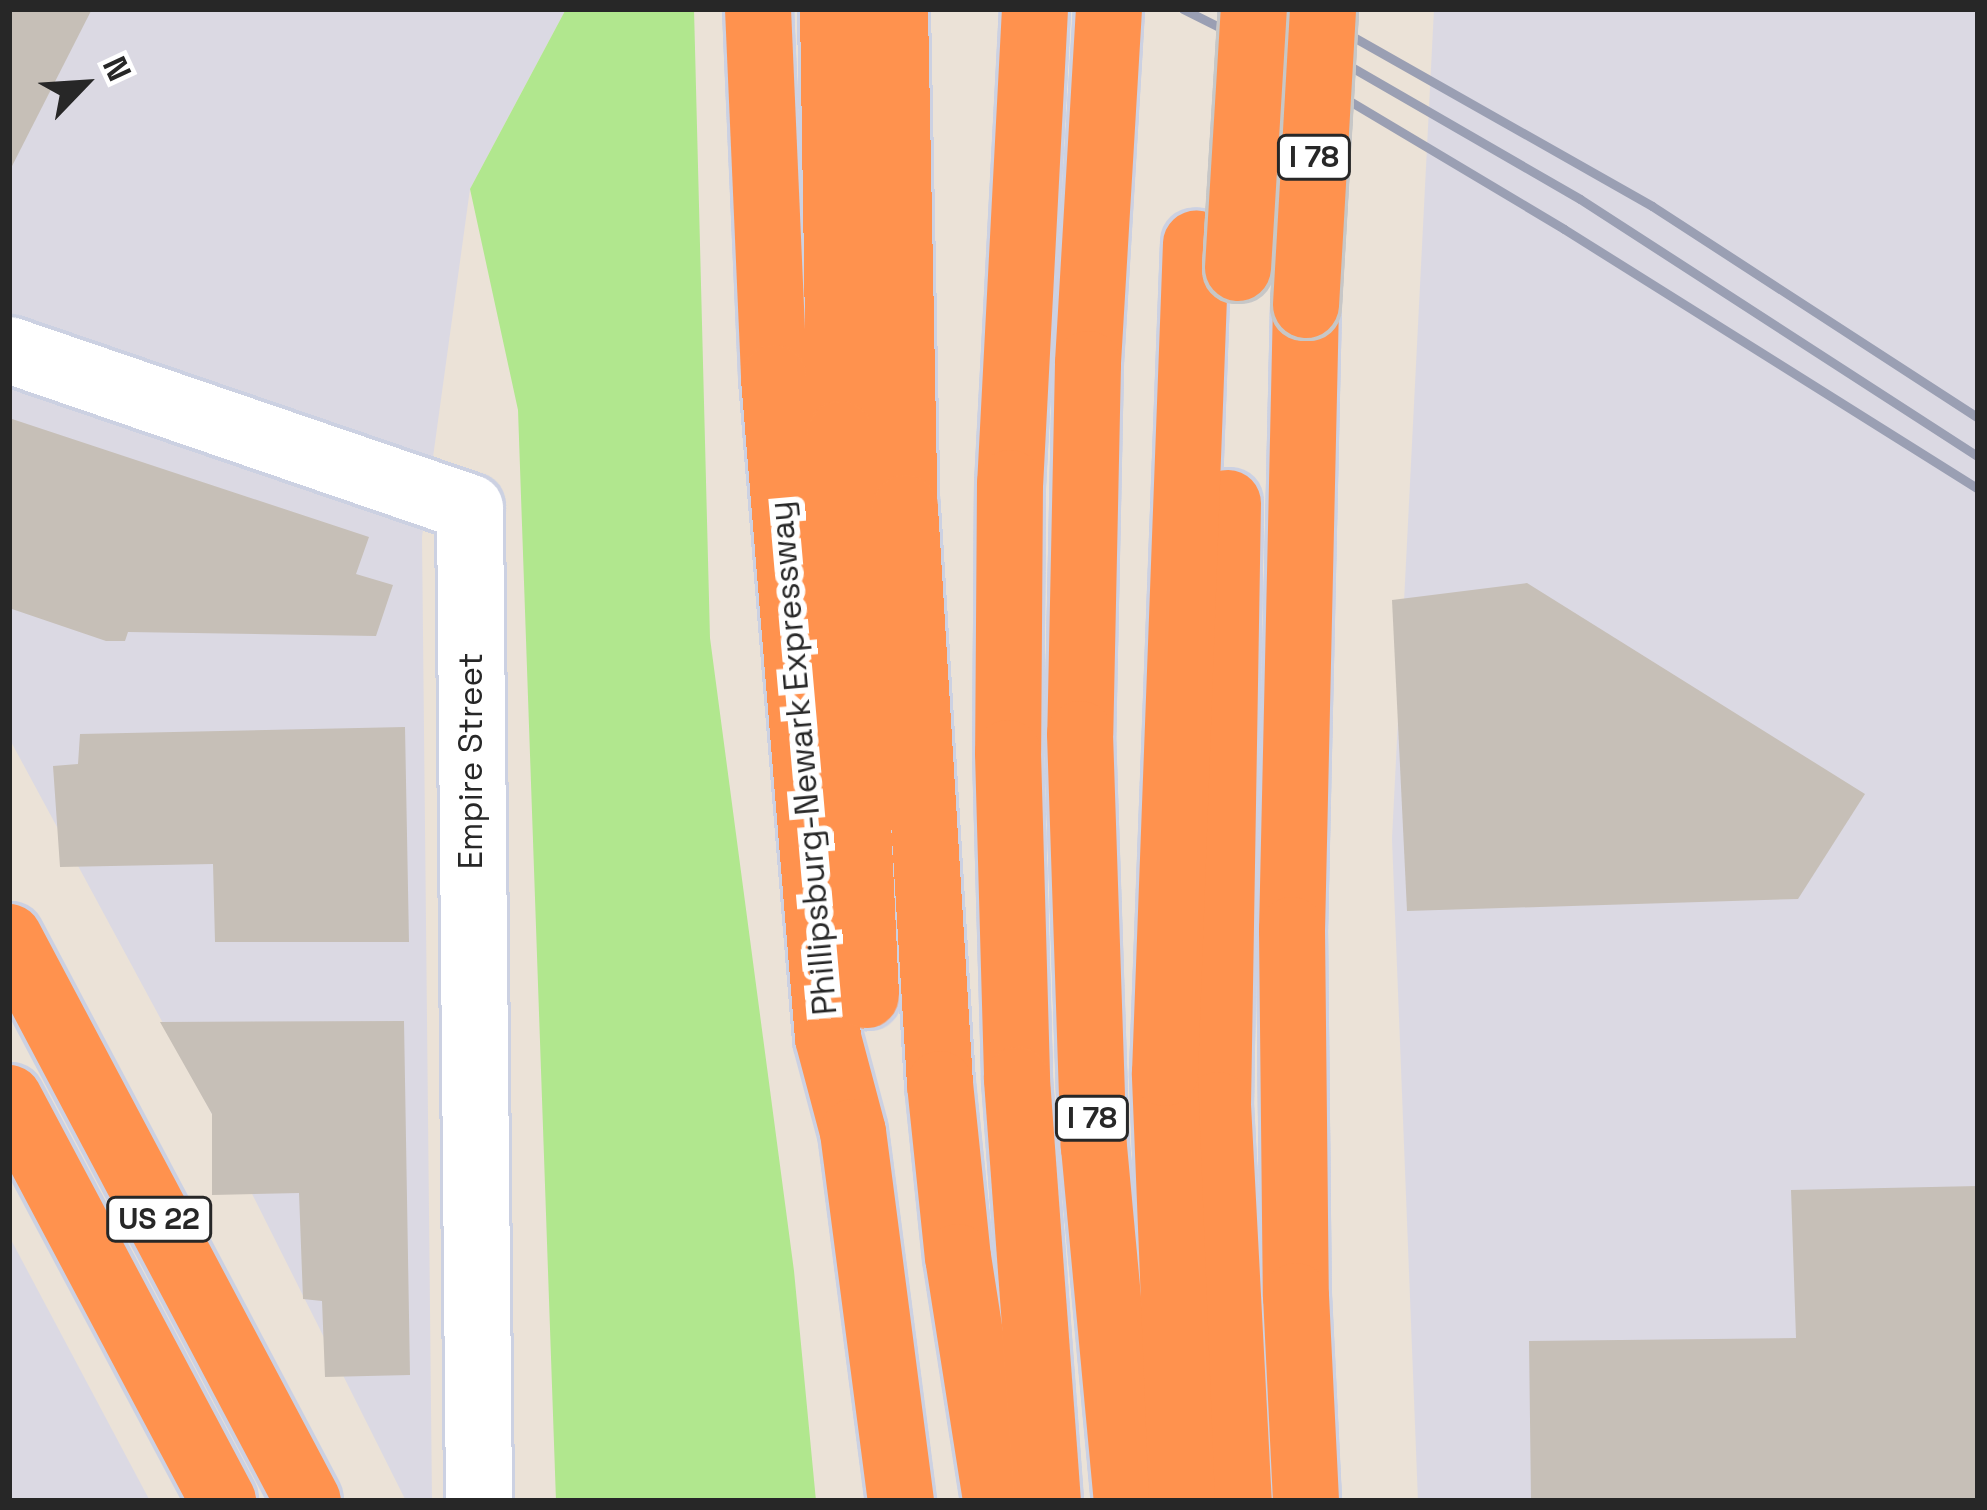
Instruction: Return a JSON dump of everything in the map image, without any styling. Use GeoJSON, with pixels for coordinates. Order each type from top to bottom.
{"type":"FeatureCollection","features":[{"type":"Feature","properties":{"kind":"highway","name":"Phillipsburg-Newark Expressway"},"geometry":{"type":"LineString","coordinates":[[758,9],[844,522]]}},
{"type":"Feature","properties":{"kind":"highway"},"geometry":{"type":"LineString","coordinates":[[1008,9],[1016,141]]}},
{"type":"Feature","properties":{"kind":"highway","name":"I 78"},"geometry":{"type":"LineString","coordinates":[[1035,9],[1016,141],[1008,752],[1017,1080],[1048,1501]]}},
{"type":"Feature","properties":{"kind":"highway","name":"I 78"},"geometry":{"type":"LineString","coordinates":[[1109,9],[1085,467],[1080,734],[1094,1147],[1127,1501]]}},
{"type":"Feature","properties":{"kind":"highway"},"geometry":{"type":"LineString","coordinates":[[1182,1501],[1165,1073],[1174,712],[1208,435],[1217,256],[1213,9]]}},
{"type":"Feature","properties":{"kind":"highway"},"geometry":{"type":"LineString","coordinates":[[1217,256],[1254,9]]}},
{"type":"Feature","properties":{"kind":"highway","name":"I 78"},"geometry":{"type":"LineString","coordinates":[[1306,1501],[1293,1175],[1292,761],[1301,415],[1323,9]]}},
{"type":"Feature","properties":{"kind":"highway"},"geometry":{"type":"LineString","coordinates":[[874,13],[832,794],[868,1039],[853,1132],[901,1501]]}},
{"type":"Feature","properties":{"kind":"highway"},"geometry":{"type":"LineString","coordinates":[[1208,435],[1219,842],[1219,1178],[1239,1501]]}},
{"type":"Feature","properties":{"kind":"highway"},"geometry":{"type":"LineString","coordinates":[[844,522],[920,773],[950,1200],[996,1501]]}},
{"type":"Feature","properties":{"kind":"highway","name":"US 22"},"geometry":{"type":"LineString","coordinates":[[9,938],[308,1501]]}},
{"type":"Feature","properties":{"kind":"highway","name":"US 22"},"geometry":{"type":"LineString","coordinates":[[9,1098],[223,1501]]}},
{"type":"Feature","properties":{"kind":"street","name":"Empire Street"},"geometry":{"type":"LineString","coordinates":[[9,350],[470,508],[479,1501]]}},
{"type":"Feature","properties":{"kind":"shaded area"},"geometry":{"type":"Polygon","coordinates":[[[9,9],[566,9],[470,189],[422,537],[432,1501],[406,1501],[212,1114],[9,738],[9,9]]]}},
{"type":"Feature","properties":{"kind":"shaded area"},"geometry":{"type":"Polygon","coordinates":[[[1434,9],[1978,9],[1978,1501],[1418,1501],[1392,839],[1434,9]]]}},
{"type":"Feature","properties":{"kind":"shaded area"},"geometry":{"type":"Polygon","coordinates":[[[9,1236],[150,1501],[9,1501],[9,1236]]]}},
{"type":"Feature","properties":{"kind":"green space"},"geometry":{"type":"Polygon","coordinates":[[[566,9],[694,9],[710,638],[794,1271],[816,1501],[556,1501],[518,410],[470,189],[566,9]]]}},
{"type":"Feature","properties":{"kind":"building"},"geometry":{"type":"Polygon","coordinates":[[[9,9],[92,9],[9,172],[9,9]]]}},
{"type":"Feature","properties":{"kind":"building"},"geometry":{"type":"Polygon","coordinates":[[[9,418],[369,537],[356,574],[393,585],[376,636],[128,632],[125,641],[106,641],[9,608],[9,418]]]}},
{"type":"Feature","properties":{"kind":"building"},"geometry":{"type":"Polygon","coordinates":[[[1527,583],[1865,794],[1798,899],[1407,911],[1392,600],[1527,583]]]}},
{"type":"Feature","properties":{"kind":"building"},"geometry":{"type":"Polygon","coordinates":[[[405,727],[409,942],[215,942],[213,864],[60,867],[53,766],[78,764],[80,734],[405,727]]]}},
{"type":"Feature","properties":{"kind":"building"},"geometry":{"type":"Polygon","coordinates":[[[404,1021],[410,1375],[325,1377],[322,1301],[303,1299],[299,1193],[212,1195],[212,1114],[160,1022],[404,1021]]]}},
{"type":"Feature","properties":{"kind":"building"},"geometry":{"type":"Polygon","coordinates":[[[1978,1186],[1978,1501],[1531,1501],[1529,1341],[1796,1338],[1791,1190],[1978,1186]]]}},
{"type":"Feature","properties":{"kind":"railway"},"geometry":{"type":"LineString","coordinates":[[1183,9],[1259,47],[1564,229],[1978,489]]}},
{"type":"Feature","properties":{"kind":"railway"},"geometry":{"type":"LineString","coordinates":[[1251,9],[1580,199],[1978,456]]}},
{"type":"Feature","properties":{"kind":"railway"},"geometry":{"type":"LineString","coordinates":[[1304,9],[1652,206],[1978,418]]}}]}
